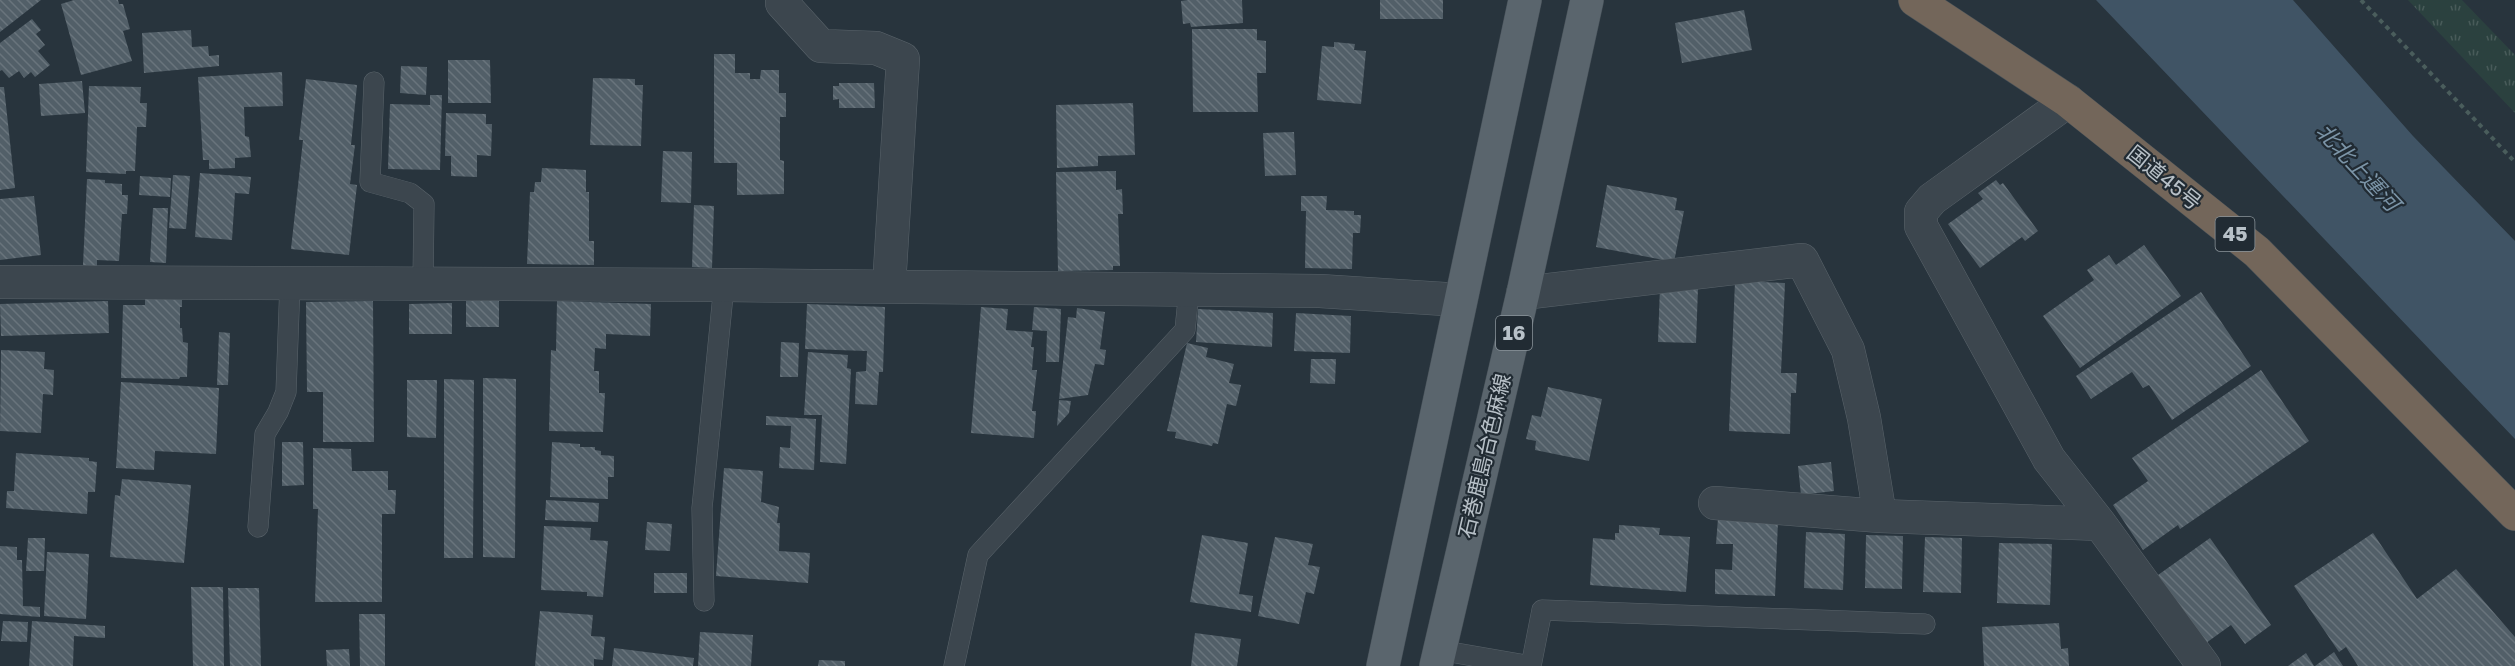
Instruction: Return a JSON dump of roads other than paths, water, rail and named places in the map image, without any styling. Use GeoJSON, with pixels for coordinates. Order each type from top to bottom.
{"type":"FeatureCollection","features":[{"type":"Feature","properties":{"kind":"highway","name":"国道45号"},"geometry":{"type":"LineString","coordinates":[[1915,0],[2068,101],[2257,252],[2515,514]]}},
{"type":"Feature","properties":{"kind":"main road"},"geometry":{"type":"LineString","coordinates":[[1383,666],[1525,0]]}},
{"type":"Feature","properties":{"kind":"main road","name":"石巻鹿島台色麻線"},"geometry":{"type":"LineString","coordinates":[[1438,658],[1523,293],[1587,0]]}},
{"type":"Feature","properties":{"kind":"street"},"geometry":{"type":"LineString","coordinates":[[782,0],[782,3],[821,46],[876,48],[903,59],[890,286]]}},
{"type":"Feature","properties":{"kind":"street"},"geometry":{"type":"LineString","coordinates":[[2068,101],[1932,198],[1921,212],[1921,226],[2049,459],[2100,524],[2204,666]]}},
{"type":"Feature","properties":{"kind":"street"},"geometry":{"type":"LineString","coordinates":[[1523,293],[1802,260],[1848,350],[1864,418],[1880,516]]}},
{"type":"Feature","properties":{"kind":"street"},"geometry":{"type":"LineString","coordinates":[[0,282],[890,286],[1320,291],[1460,300]]}},
{"type":"Feature","properties":{"kind":"street"},"geometry":{"type":"LineString","coordinates":[[1715,503],[1880,516],[2100,524]]}},
{"type":"Feature","properties":{"kind":"lane"},"geometry":{"type":"LineString","coordinates":[[374,81],[370,182],[410,193],[424,204],[423,283]]}},
{"type":"Feature","properties":{"kind":"lane"},"geometry":{"type":"LineString","coordinates":[[258,527],[265,434],[286,392],[290,283]]}},
{"type":"Feature","properties":{"kind":"lane"},"geometry":{"type":"LineString","coordinates":[[704,601],[702,508],[724,285]]}},
{"type":"Feature","properties":{"kind":"lane"},"geometry":{"type":"LineString","coordinates":[[954,666],[978,555],[1185,330],[1189,290]]}},
{"type":"Feature","properties":{"kind":"lane"},"geometry":{"type":"LineString","coordinates":[[1438,658],[1531,666],[1542,610],[1925,624]]}},
{"type":"Feature","properties":{"kind":"water","name":"北北上運河"},"geometry":{"type":"Polygon","coordinates":[[[2096,0],[2293,0],[2413,136],[2515,241],[2515,439],[2096,0]]]}}]}
